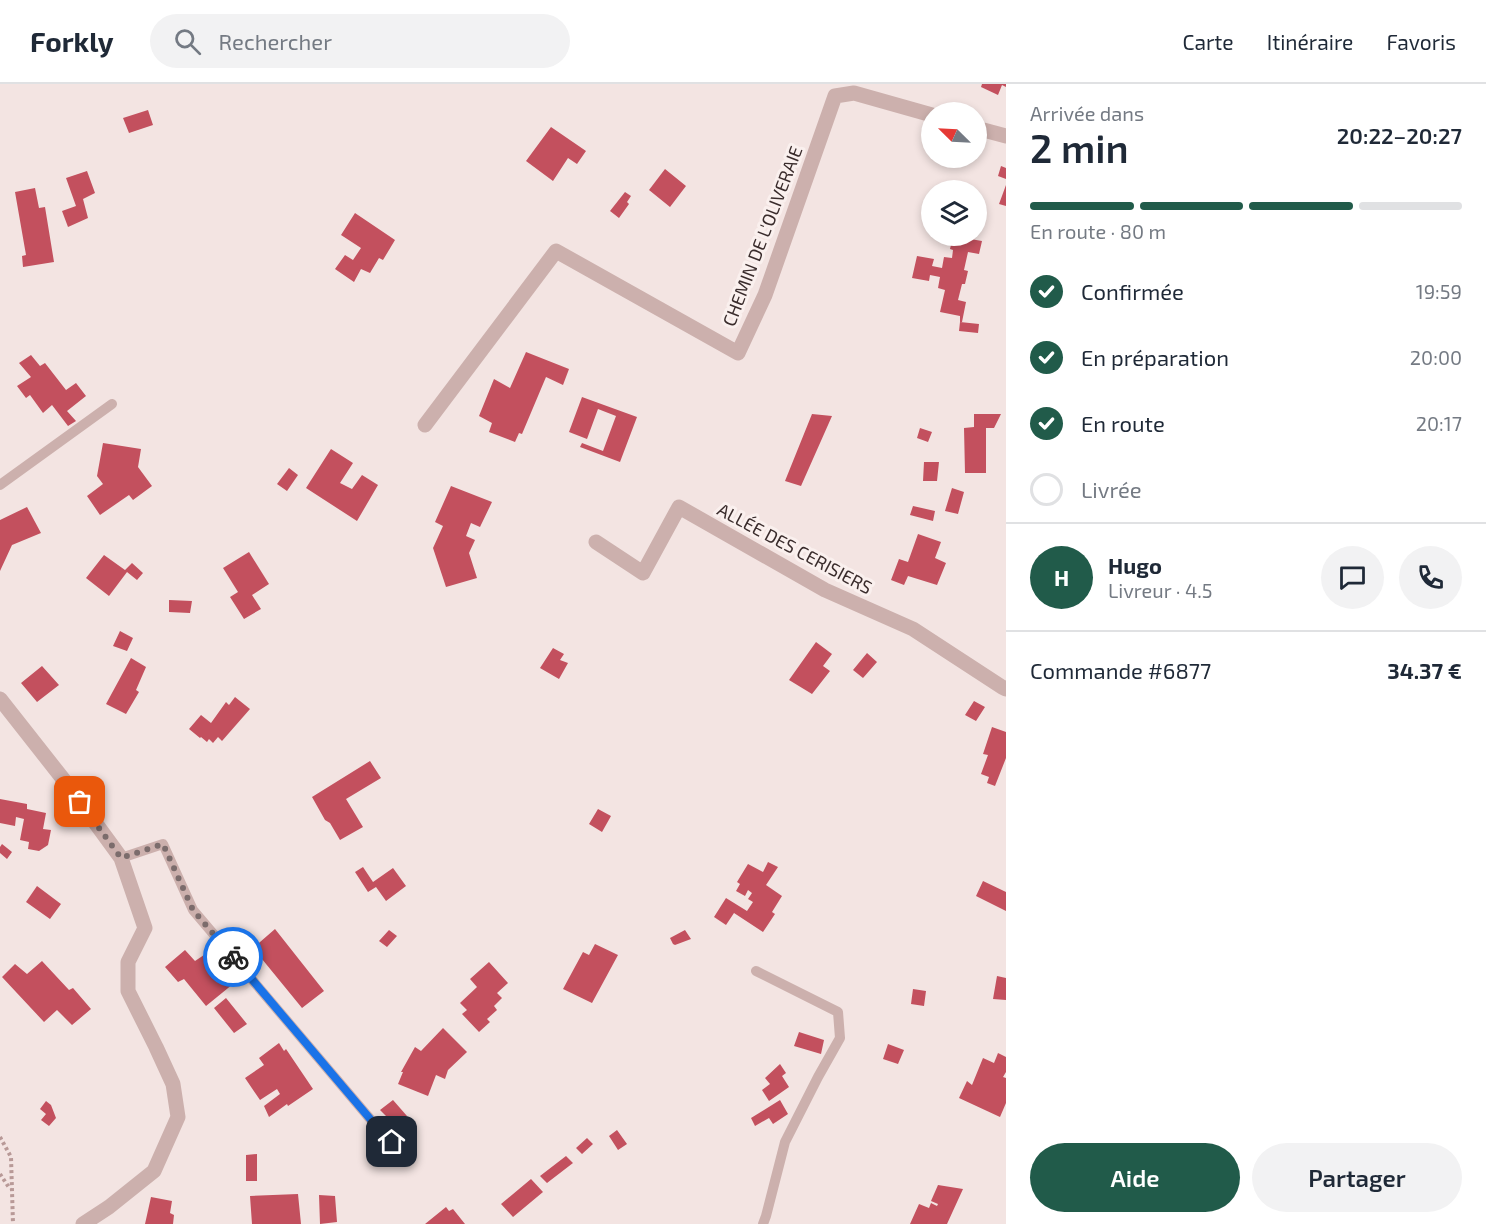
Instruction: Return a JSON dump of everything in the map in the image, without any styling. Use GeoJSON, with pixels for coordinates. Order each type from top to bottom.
{"type":"FeatureCollection","features":[{"type":"Feature","properties":{"kind":"street","name":"CHEMIN DE L'OLIVERAIE"},"geometry":{"type":"LineString","coordinates":[[425,425],[556,251],[738,353],[765,295],[835,96],[854,93],[921,112]]}},
{"type":"Feature","properties":{"kind":"street"},"geometry":{"type":"LineString","coordinates":[[987,131],[1006,136]]}},
{"type":"Feature","properties":{"kind":"street","name":"ALLÉE DES CERISIERS"},"geometry":{"type":"LineString","coordinates":[[596,542],[643,573],[679,507],[825,590],[913,628],[1006,689]]}},
{"type":"Feature","properties":{"kind":"street"},"geometry":{"type":"LineString","coordinates":[[0,699],[67,784],[121,858],[145,928],[128,962],[128,991],[173,1084],[178,1117],[154,1171],[109,1207],[83,1224]]}},
{"type":"Feature","properties":{"kind":"lane"},"geometry":{"type":"LineString","coordinates":[[0,485],[112,404]]}},
{"type":"Feature","properties":{"kind":"lane"},"geometry":{"type":"LineString","coordinates":[[121,858],[163,844],[193,910],[377,1127],[408,1158]]}},
{"type":"Feature","properties":{"kind":"lane"},"geometry":{"type":"LineString","coordinates":[[756,971],[838,1012],[840,1038],[785,1142],[763,1224]]}},
{"type":"Feature","properties":{"kind":"path"},"geometry":{"type":"LineString","coordinates":[[0,1137],[11,1157],[13,1224]]}},
{"type":"Feature","properties":{"kind":"path"},"geometry":{"type":"LineString","coordinates":[[0,1174],[11,1190]]}},
{"type":"Feature","properties":{"kind":"building"},"geometry":{"type":"Polygon","coordinates":[[[982,84],[1006,84],[1006,87],[1002,85],[998,95],[981,87],[982,84]]]}},
{"type":"Feature","properties":{"kind":"building"},"geometry":{"type":"Polygon","coordinates":[[[148,110],[153,125],[129,133],[123,118],[148,110]]]}},
{"type":"Feature","properties":{"kind":"building"},"geometry":{"type":"Polygon","coordinates":[[[551,127],[586,151],[577,164],[568,158],[553,181],[526,161],[551,127]]]}},
{"type":"Feature","properties":{"kind":"building"},"geometry":{"type":"Polygon","coordinates":[[[1001,166],[1006,168],[1006,179],[998,176],[1001,166]]]}},
{"type":"Feature","properties":{"kind":"building"},"geometry":{"type":"Polygon","coordinates":[[[665,169],[686,186],[670,207],[649,190],[665,169]]]}},
{"type":"Feature","properties":{"kind":"building"},"geometry":{"type":"Polygon","coordinates":[[[87,171],[95,193],[83,199],[88,218],[68,227],[62,211],[76,206],[66,178],[87,171]]]}},
{"type":"Feature","properties":{"kind":"building"},"geometry":{"type":"Polygon","coordinates":[[[1006,185],[1006,206],[999,204],[1006,185]]]}},
{"type":"Feature","properties":{"kind":"building"},"geometry":{"type":"Polygon","coordinates":[[[35,188],[39,208],[45,207],[54,262],[23,267],[22,256],[26,255],[15,192],[35,188]]]}},
{"type":"Feature","properties":{"kind":"building"},"geometry":{"type":"Polygon","coordinates":[[[625,192],[631,196],[627,202],[629,204],[619,218],[610,211],[625,192]]]}},
{"type":"Feature","properties":{"kind":"building"},"geometry":{"type":"Polygon","coordinates":[[[355,213],[395,240],[383,260],[379,258],[370,273],[361,269],[354,282],[335,269],[345,255],[353,260],[361,248],[341,235],[355,213]]]}},
{"type":"Feature","properties":{"kind":"building"},"geometry":{"type":"Polygon","coordinates":[[[951,246],[981,246],[979,254],[968,252],[964,270],[968,271],[958,300],[966,302],[962,322],[960,322],[960,316],[940,312],[945,290],[938,288],[940,277],[930,275],[929,281],[912,278],[917,256],[934,259],[932,266],[942,268],[944,257],[952,258],[953,250],[950,249],[951,246]]]}},
{"type":"Feature","properties":{"kind":"building"},"geometry":{"type":"Polygon","coordinates":[[[960,322],[979,324],[978,333],[959,331],[960,322]]]}},
{"type":"Feature","properties":{"kind":"building"},"geometry":{"type":"Polygon","coordinates":[[[526,352],[569,369],[563,385],[546,377],[522,434],[519,433],[515,442],[489,432],[492,423],[479,416],[494,379],[510,388],[526,352]]]}},
{"type":"Feature","properties":{"kind":"building"},"geometry":{"type":"Polygon","coordinates":[[[31,355],[40,366],[45,363],[66,390],[76,383],[86,396],[67,411],[76,421],[68,426],[52,405],[43,413],[30,395],[26,398],[17,386],[31,377],[19,363],[31,355]]]}},
{"type":"Feature","properties":{"kind":"building"},"geometry":{"type":"Polygon","coordinates":[[[582,397],[637,417],[620,462],[580,447],[582,443],[603,451],[616,416],[598,409],[587,439],[569,432],[582,397]]]}},
{"type":"Feature","properties":{"kind":"building"},"geometry":{"type":"Polygon","coordinates":[[[812,414],[832,416],[801,486],[785,481],[812,414]]]}},
{"type":"Feature","properties":{"kind":"building"},"geometry":{"type":"Polygon","coordinates":[[[974,414],[1001,414],[994,428],[986,428],[986,473],[965,473],[964,428],[974,427],[974,414]]]}},
{"type":"Feature","properties":{"kind":"building"},"geometry":{"type":"Polygon","coordinates":[[[920,428],[932,432],[928,442],[917,438],[920,428]]]}},
{"type":"Feature","properties":{"kind":"building"},"geometry":{"type":"Polygon","coordinates":[[[103,443],[141,449],[138,467],[152,486],[133,500],[129,495],[100,515],[87,496],[103,484],[97,476],[103,443]]]}},
{"type":"Feature","properties":{"kind":"building"},"geometry":{"type":"Polygon","coordinates":[[[331,449],[353,463],[340,483],[352,489],[362,475],[378,485],[357,521],[306,488],[331,449]]]}},
{"type":"Feature","properties":{"kind":"building"},"geometry":{"type":"Polygon","coordinates":[[[924,462],[939,462],[937,481],[923,481],[924,462]]]}},
{"type":"Feature","properties":{"kind":"building"},"geometry":{"type":"Polygon","coordinates":[[[289,468],[298,475],[287,491],[277,484],[289,468]]]}},
{"type":"Feature","properties":{"kind":"building"},"geometry":{"type":"Polygon","coordinates":[[[451,486],[492,502],[480,527],[471,523],[466,536],[475,540],[469,553],[477,578],[446,587],[433,548],[443,526],[435,522],[451,486]]]}},
{"type":"Feature","properties":{"kind":"building"},"geometry":{"type":"Polygon","coordinates":[[[952,488],[964,492],[958,514],[945,511],[952,488]]]}},
{"type":"Feature","properties":{"kind":"building"},"geometry":{"type":"Polygon","coordinates":[[[913,506],[935,511],[933,521],[910,515],[913,506]]]}},
{"type":"Feature","properties":{"kind":"building"},"geometry":{"type":"Polygon","coordinates":[[[27,507],[41,533],[12,545],[0,571],[0,520],[27,507]]]}},
{"type":"Feature","properties":{"kind":"building"},"geometry":{"type":"Polygon","coordinates":[[[918,534],[941,542],[935,558],[946,563],[937,585],[908,576],[904,585],[891,580],[899,559],[908,562],[918,534]]]}},
{"type":"Feature","properties":{"kind":"building"},"geometry":{"type":"Polygon","coordinates":[[[249,552],[269,584],[252,595],[261,609],[244,619],[230,597],[238,592],[223,568],[249,552]]]}},
{"type":"Feature","properties":{"kind":"building"},"geometry":{"type":"Polygon","coordinates":[[[104,555],[125,570],[132,563],[143,573],[137,580],[127,572],[109,596],[86,578],[104,555]]]}},
{"type":"Feature","properties":{"kind":"building"},"geometry":{"type":"Polygon","coordinates":[[[169,600],[192,601],[190,613],[169,612],[169,600]]]}},
{"type":"Feature","properties":{"kind":"building"},"geometry":{"type":"Polygon","coordinates":[[[120,631],[133,638],[127,651],[113,646],[120,631]]]}},
{"type":"Feature","properties":{"kind":"building"},"geometry":{"type":"Polygon","coordinates":[[[816,642],[832,654],[823,666],[830,671],[812,694],[789,680],[816,642]]]}},
{"type":"Feature","properties":{"kind":"building"},"geometry":{"type":"Polygon","coordinates":[[[553,648],[564,654],[560,660],[568,663],[559,679],[540,668],[553,648]]]}},
{"type":"Feature","properties":{"kind":"building"},"geometry":{"type":"Polygon","coordinates":[[[867,653],[877,662],[863,678],[853,670],[867,653]]]}},
{"type":"Feature","properties":{"kind":"building"},"geometry":{"type":"Polygon","coordinates":[[[131,658],[146,667],[136,690],[139,692],[126,714],[106,704],[131,658]]]}},
{"type":"Feature","properties":{"kind":"building"},"geometry":{"type":"Polygon","coordinates":[[[42,666],[59,685],[37,702],[21,683],[42,666]]]}},
{"type":"Feature","properties":{"kind":"building"},"geometry":{"type":"Polygon","coordinates":[[[235,697],[250,709],[222,741],[218,737],[213,743],[209,739],[207,742],[189,729],[201,715],[211,723],[226,702],[229,705],[235,697]]]}},
{"type":"Feature","properties":{"kind":"building"},"geometry":{"type":"Polygon","coordinates":[[[974,701],[985,707],[976,721],[965,715],[974,701]]]}},
{"type":"Feature","properties":{"kind":"building"},"geometry":{"type":"Polygon","coordinates":[[[992,727],[1006,732],[1006,758],[995,786],[987,783],[989,777],[981,774],[988,755],[983,754],[992,727]]]}},
{"type":"Feature","properties":{"kind":"building"},"geometry":{"type":"Polygon","coordinates":[[[370,761],[381,778],[346,799],[363,827],[340,840],[312,797],[370,761]]]}},
{"type":"Feature","properties":{"kind":"building"},"geometry":{"type":"Polygon","coordinates":[[[0,799],[27,804],[27,809],[46,813],[43,829],[51,830],[48,845],[39,851],[28,849],[29,842],[20,840],[24,819],[16,817],[15,826],[0,823],[0,799]]]}},
{"type":"Feature","properties":{"kind":"building"},"geometry":{"type":"Polygon","coordinates":[[[598,809],[611,816],[602,832],[589,824],[598,809]]]}},
{"type":"Feature","properties":{"kind":"building"},"geometry":{"type":"Polygon","coordinates":[[[2,844],[12,852],[7,859],[0,853],[2,844]]]}},
{"type":"Feature","properties":{"kind":"building"},"geometry":{"type":"Polygon","coordinates":[[[768,862],[778,867],[766,885],[782,896],[772,912],[775,914],[763,932],[734,913],[726,925],[714,917],[726,898],[747,911],[753,902],[748,899],[752,893],[748,890],[745,896],[736,891],[740,884],[737,882],[748,864],[763,872],[768,862]]]}},
{"type":"Feature","properties":{"kind":"building"},"geometry":{"type":"Polygon","coordinates":[[[363,867],[373,882],[393,868],[406,886],[386,901],[376,887],[368,892],[355,872],[363,867]]]}},
{"type":"Feature","properties":{"kind":"building"},"geometry":{"type":"Polygon","coordinates":[[[983,881],[1006,892],[1006,911],[976,896],[983,881]]]}},
{"type":"Feature","properties":{"kind":"building"},"geometry":{"type":"Polygon","coordinates":[[[37,886],[61,904],[50,919],[26,902],[37,886]]]}},
{"type":"Feature","properties":{"kind":"building"},"geometry":{"type":"Polygon","coordinates":[[[275,929],[324,991],[302,1008],[253,948],[275,929]]]}},
{"type":"Feature","properties":{"kind":"building"},"geometry":{"type":"Polygon","coordinates":[[[389,930],[397,936],[387,947],[379,941],[389,930]]]}},
{"type":"Feature","properties":{"kind":"building"},"geometry":{"type":"Polygon","coordinates":[[[685,930],[691,939],[673,944],[670,938],[685,930]]]}},
{"type":"Feature","properties":{"kind":"building"},"geometry":{"type":"Polygon","coordinates":[[[595,944],[618,955],[592,1003],[563,989],[583,952],[589,955],[595,944]]]}},
{"type":"Feature","properties":{"kind":"building"},"geometry":{"type":"Polygon","coordinates":[[[185,950],[195,961],[207,953],[233,984],[206,1006],[184,979],[178,982],[165,967],[185,950]]]}},
{"type":"Feature","properties":{"kind":"building"},"geometry":{"type":"Polygon","coordinates":[[[42,961],[69,990],[73,988],[91,1009],[72,1025],[57,1010],[44,1022],[2,977],[15,964],[27,974],[42,961]]]}},
{"type":"Feature","properties":{"kind":"building"},"geometry":{"type":"Polygon","coordinates":[[[489,962],[508,983],[497,993],[502,998],[494,1006],[497,1010],[487,1019],[490,1022],[479,1032],[462,1014],[467,1010],[460,1003],[477,987],[470,979],[489,962]]]}},
{"type":"Feature","properties":{"kind":"building"},"geometry":{"type":"Polygon","coordinates":[[[997,976],[1006,978],[1006,1000],[993,999],[997,976]]]}},
{"type":"Feature","properties":{"kind":"building"},"geometry":{"type":"Polygon","coordinates":[[[913,989],[926,991],[924,1006],[911,1004],[913,989]]]}},
{"type":"Feature","properties":{"kind":"building"},"geometry":{"type":"Polygon","coordinates":[[[226,998],[247,1024],[234,1033],[214,1008],[226,998]]]}},
{"type":"Feature","properties":{"kind":"building"},"geometry":{"type":"Polygon","coordinates":[[[443,1028],[467,1052],[448,1070],[445,1079],[436,1075],[428,1096],[398,1084],[403,1072],[401,1072],[415,1047],[421,1051],[443,1028]]]}},
{"type":"Feature","properties":{"kind":"building"},"geometry":{"type":"Polygon","coordinates":[[[799,1032],[824,1040],[821,1054],[794,1046],[799,1032]]]}},
{"type":"Feature","properties":{"kind":"building"},"geometry":{"type":"Polygon","coordinates":[[[279,1043],[284,1051],[286,1049],[313,1089],[269,1117],[264,1106],[280,1094],[277,1089],[260,1100],[245,1078],[264,1065],[259,1058],[279,1043]]]}},
{"type":"Feature","properties":{"kind":"building"},"geometry":{"type":"Polygon","coordinates":[[[888,1044],[904,1050],[898,1064],[883,1059],[888,1044]]]}},
{"type":"Feature","properties":{"kind":"building"},"geometry":{"type":"Polygon","coordinates":[[[998,1053],[1006,1057],[1006,1072],[1003,1077],[1006,1078],[1006,1103],[1000,1117],[959,1098],[967,1081],[972,1085],[983,1058],[994,1063],[998,1053]]]}},
{"type":"Feature","properties":{"kind":"building"},"geometry":{"type":"Polygon","coordinates":[[[780,1064],[786,1073],[782,1076],[789,1087],[769,1101],[762,1090],[770,1084],[765,1078],[780,1064]]]}},
{"type":"Feature","properties":{"kind":"building"},"geometry":{"type":"Polygon","coordinates":[[[393,1100],[407,1116],[396,1126],[380,1110],[393,1100]]]}},
{"type":"Feature","properties":{"kind":"building"},"geometry":{"type":"Polygon","coordinates":[[[780,1100],[788,1114],[773,1124],[769,1118],[755,1126],[751,1118],[780,1100]]]}},
{"type":"Feature","properties":{"kind":"building"},"geometry":{"type":"Polygon","coordinates":[[[46,1101],[51,1105],[56,1118],[49,1126],[41,1120],[46,1114],[40,1109],[46,1101]]]}},
{"type":"Feature","properties":{"kind":"building"},"geometry":{"type":"Polygon","coordinates":[[[617,1130],[627,1144],[618,1150],[609,1136],[617,1130]]]}},
{"type":"Feature","properties":{"kind":"building"},"geometry":{"type":"Polygon","coordinates":[[[587,1138],[593,1144],[582,1154],[576,1148],[587,1138]]]}},
{"type":"Feature","properties":{"kind":"building"},"geometry":{"type":"Polygon","coordinates":[[[257,1154],[257,1181],[246,1181],[246,1155],[257,1154]]]}},
{"type":"Feature","properties":{"kind":"building"},"geometry":{"type":"Polygon","coordinates":[[[566,1156],[573,1163],[547,1183],[540,1176],[566,1156]]]}},
{"type":"Feature","properties":{"kind":"building"},"geometry":{"type":"Polygon","coordinates":[[[531,1179],[543,1192],[513,1217],[501,1204],[531,1179]]]}},
{"type":"Feature","properties":{"kind":"building"},"geometry":{"type":"Polygon","coordinates":[[[938,1185],[963,1189],[947,1224],[910,1224],[919,1204],[929,1208],[931,1203],[937,1206],[938,1204],[931,1201],[938,1185]]]}},
{"type":"Feature","properties":{"kind":"building"},"geometry":{"type":"Polygon","coordinates":[[[298,1194],[301,1224],[252,1224],[250,1196],[298,1194]]]}},
{"type":"Feature","properties":{"kind":"building"},"geometry":{"type":"Polygon","coordinates":[[[319,1195],[335,1196],[337,1222],[320,1224],[319,1195]]]}},
{"type":"Feature","properties":{"kind":"building"},"geometry":{"type":"Polygon","coordinates":[[[151,1197],[172,1201],[170,1213],[174,1215],[173,1224],[145,1224],[151,1197]]]}},
{"type":"Feature","properties":{"kind":"building"},"geometry":{"type":"Polygon","coordinates":[[[446,1207],[449,1211],[453,1209],[465,1224],[425,1224],[446,1207]]]}},
{"type":"Feature","properties":{"kind":"way so far"},"geometry":{"type":"LineString","coordinates":[[80,802],[121,858],[163,844],[193,910],[233,957]]}},
{"type":"Feature","properties":{"kind":"route"},"geometry":{"type":"LineString","coordinates":[[233,957],[392,1142]]}}]}
